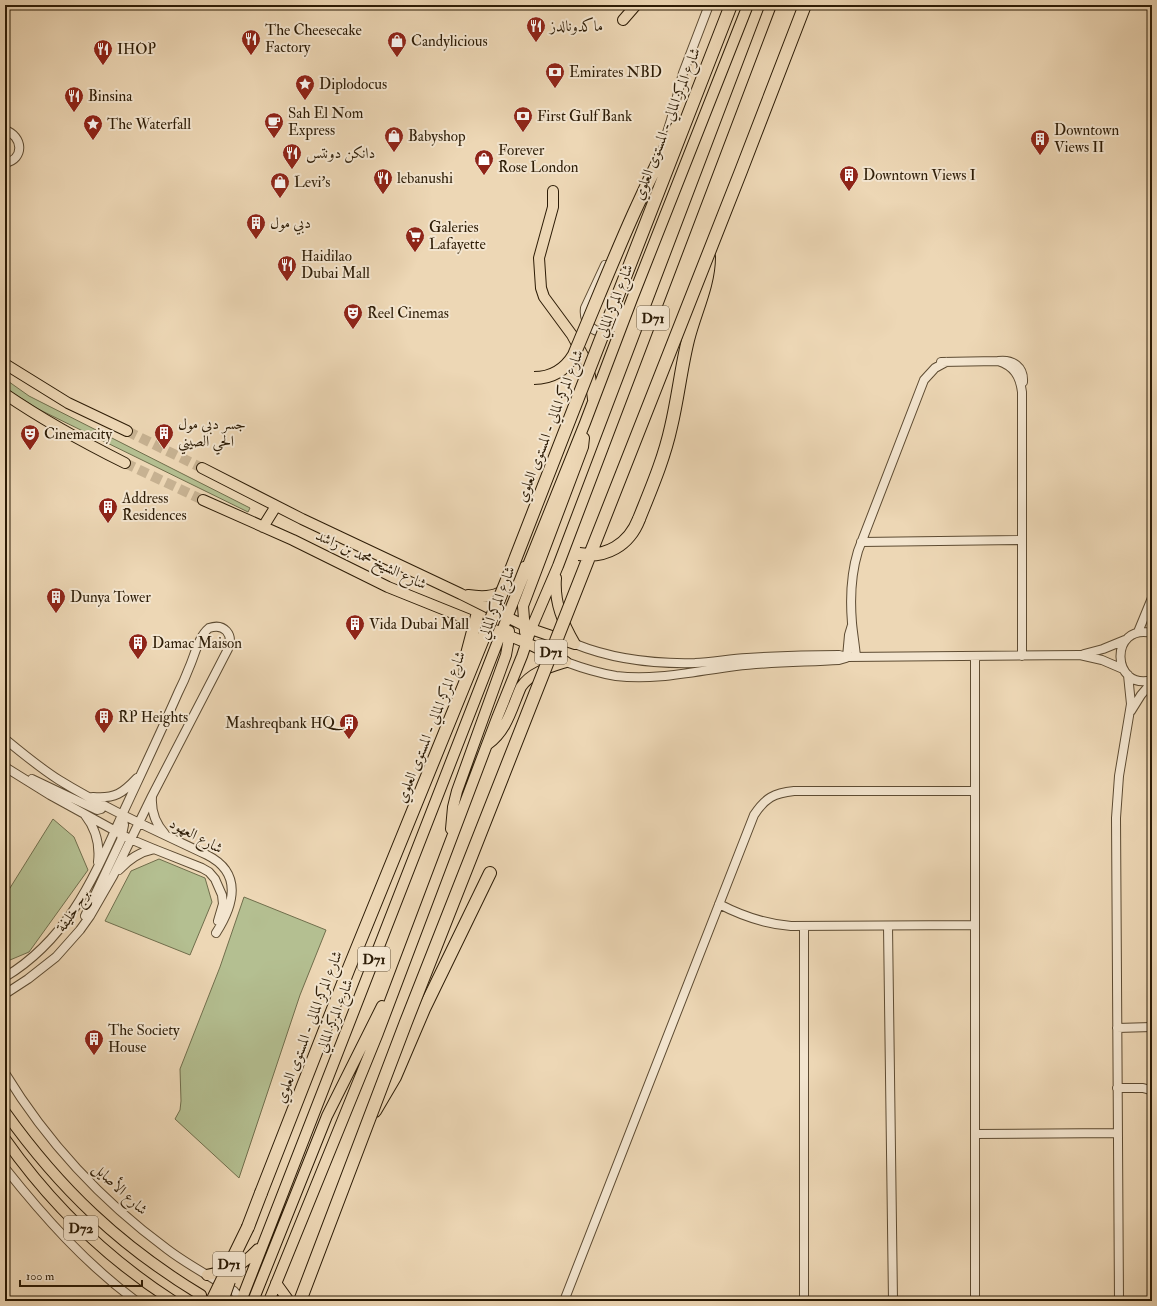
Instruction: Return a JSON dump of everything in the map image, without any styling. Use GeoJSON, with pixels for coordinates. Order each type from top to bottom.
{"type":"FeatureCollection","features":[{"type":"Feature","properties":{"kind":"highway","name":"شارع المركز المالي - المستوى العلوي"},"geometry":{"type":"LineString","coordinates":[[212,1301],[248,1227],[349,968],[466,684],[731,5]]}},
{"type":"Feature","properties":{"kind":"highway","name":"D71"},"geometry":{"type":"LineString","coordinates":[[300,1301],[406,1022],[710,251],[804,5]]}},
{"type":"Feature","properties":{"kind":"highway"},"geometry":{"type":"LineString","coordinates":[[534,378],[549,376],[559,371],[568,364],[574,355],[638,203],[671,136],[696,96]]}},
{"type":"Feature","properties":{"kind":"highway"},"geometry":{"type":"LineString","coordinates":[[579,554],[593,555],[613,550],[624,542],[637,526],[668,440],[689,338],[707,277],[710,251]]}},
{"type":"Feature","properties":{"kind":"highway"},"geometry":{"type":"LineString","coordinates":[[466,684],[465,662],[477,616]]}},
{"type":"Feature","properties":{"kind":"highway"},"geometry":{"type":"LineString","coordinates":[[369,1120],[394,1078],[424,1009],[490,873]]}},
{"type":"Feature","properties":{"kind":"highway"},"geometry":{"type":"LineString","coordinates":[[222,1301],[248,1227]]}},
{"type":"Feature","properties":{"kind":"main road"},"geometry":{"type":"LineString","coordinates":[[623,20],[636,5]]}},
{"type":"Feature","properties":{"kind":"main road","name":"شارع المركز المالي"},"geometry":{"type":"LineString","coordinates":[[508,618],[748,5]]}},
{"type":"Feature","properties":{"kind":"main road","name":"D71"},"geometry":{"type":"LineString","coordinates":[[269,1301],[352,1100],[527,643],[528,628],[540,610],[558,566],[769,7]]}},
{"type":"Feature","properties":{"kind":"main road"},"geometry":{"type":"LineString","coordinates":[[553,191],[553,207],[539,258],[541,288],[544,297],[572,335],[584,359],[590,376],[593,403]]}},
{"type":"Feature","properties":{"kind":"main road"},"geometry":{"type":"LineString","coordinates":[[5,364],[68,403],[127,431]]}},
{"type":"Feature","properties":{"kind":"main road"},"geometry":{"type":"LineString","coordinates":[[5,394],[82,442],[125,463]]}},
{"type":"Feature","properties":{"kind":"main road"},"geometry":{"type":"LineString","coordinates":[[528,628],[524,606],[582,447],[585,435],[585,422]]}},
{"type":"Feature","properties":{"kind":"main road","name":"شارع الشيخ محمد بن راشد"},"geometry":{"type":"LineString","coordinates":[[202,468],[276,506],[461,594],[528,628],[575,644]]}},
{"type":"Feature","properties":{"kind":"main road","name":"شارع الشيخ محمد بن راشد"},"geometry":{"type":"LineString","coordinates":[[203,500],[388,587],[527,643],[566,662]]}},
{"type":"Feature","properties":{"kind":"main road"},"geometry":{"type":"LineString","coordinates":[[263,527],[276,506]]}},
{"type":"Feature","properties":{"kind":"main road"},"geometry":{"type":"LineString","coordinates":[[461,594],[487,597],[499,593],[509,585],[530,559]]}},
{"type":"Feature","properties":{"kind":"main road"},"geometry":{"type":"LineString","coordinates":[[558,566],[556,584],[557,602],[562,619],[575,644]]}},
{"type":"Feature","properties":{"kind":"main road"},"geometry":{"type":"LineString","coordinates":[[524,606],[528,612],[540,610]]}},
{"type":"Feature","properties":{"kind":"main road"},"geometry":{"type":"LineString","coordinates":[[456,615],[477,635],[481,642],[483,649],[482,682]]}},
{"type":"Feature","properties":{"kind":"main road"},"geometry":{"type":"LineString","coordinates":[[450,842],[453,807],[457,791],[507,650],[505,635],[508,618]]}},
{"type":"Feature","properties":{"kind":"main road","name":"شارع المركز المالي"},"geometry":{"type":"LineString","coordinates":[[241,1301],[496,646],[505,635]]}},
{"type":"Feature","properties":{"kind":"main road"},"geometry":{"type":"LineString","coordinates":[[496,646],[502,643],[506,645],[507,650]]}},
{"type":"Feature","properties":{"kind":"main road"},"geometry":{"type":"LineString","coordinates":[[487,745],[499,735],[524,682],[549,667],[566,662]]}},
{"type":"Feature","properties":{"kind":"main road"},"geometry":{"type":"LineString","coordinates":[[254,1301],[327,1116],[405,960]]}},
{"type":"Feature","properties":{"kind":"main road","name":"D72"},"geometry":{"type":"LineString","coordinates":[[5,1112],[50,1170],[83,1206],[139,1254],[159,1269],[201,1295]]}},
{"type":"Feature","properties":{"kind":"main road","name":"D72"},"geometry":{"type":"LineString","coordinates":[[5,1139],[46,1190],[84,1230],[126,1267],[173,1301]]}},
{"type":"Feature","properties":{"kind":"main road"},"geometry":{"type":"LineString","coordinates":[[207,1275],[236,1267],[248,1260],[262,1245]]}},
{"type":"Feature","properties":{"kind":"main road"},"geometry":{"type":"LineString","coordinates":[[276,1284],[289,1301]]}},
{"type":"Feature","properties":{"kind":"street"},"geometry":{"type":"LineString","coordinates":[[632,299],[610,330],[604,332],[597,331],[591,328],[586,322],[584,315],[588,302],[663,145],[683,73],[710,5]]}},
{"type":"Feature","properties":{"kind":"street"},"geometry":{"type":"LineString","coordinates":[[5,130],[16,136],[20,146],[17,156],[13,160],[5,163]]}},
{"type":"Feature","properties":{"kind":"street"},"geometry":{"type":"LineString","coordinates":[[847,657],[849,635],[852,623],[853,574],[855,560],[924,380],[936,368],[946,362],[998,361],[1010,367],[1019,377],[1022,392],[1022,656]]}},
{"type":"Feature","properties":{"kind":"street"},"geometry":{"type":"LineString","coordinates":[[861,542],[1022,540]]}},
{"type":"Feature","properties":{"kind":"street"},"geometry":{"type":"LineString","coordinates":[[1138,632],[1152,598]]}},
{"type":"Feature","properties":{"kind":"street"},"geometry":{"type":"LineString","coordinates":[[852,623],[855,635],[856,657]]}},
{"type":"Feature","properties":{"kind":"street","name":"برج خليفة"},"geometry":{"type":"LineString","coordinates":[[5,994],[56,957],[80,930],[90,916],[112,876],[127,837],[138,823],[230,644],[228,633],[224,629],[220,627],[209,628],[202,635],[184,681],[142,774]]}},
{"type":"Feature","properties":{"kind":"street"},"geometry":{"type":"LineString","coordinates":[[575,644],[594,651],[618,657],[675,663],[839,654],[847,657],[1080,655],[1103,650],[1138,632],[1146,631],[1152,633]]}},
{"type":"Feature","properties":{"kind":"street"},"geometry":{"type":"LineString","coordinates":[[1119,1301],[1116,818],[1119,776],[1130,713],[1131,694],[1126,672],[1120,662],[1120,655],[1125,640]]}},
{"type":"Feature","properties":{"kind":"street"},"geometry":{"type":"LineString","coordinates":[[1080,655],[1102,660],[1141,681],[1152,681]]}},
{"type":"Feature","properties":{"kind":"street"},"geometry":{"type":"LineString","coordinates":[[975,656],[975,1301]]}},
{"type":"Feature","properties":{"kind":"street"},"geometry":{"type":"LineString","coordinates":[[566,662],[599,672],[640,677],[663,676],[743,666],[839,660],[847,657]]}},
{"type":"Feature","properties":{"kind":"street"},"geometry":{"type":"LineString","coordinates":[[1130,713],[1140,695],[1152,681]]}},
{"type":"Feature","properties":{"kind":"street","name":"شارع العهود"},"geometry":{"type":"LineString","coordinates":[[5,739],[58,779],[122,815],[212,857],[222,865],[229,875],[232,887],[231,899],[224,919],[216,933],[223,904],[222,895],[215,879],[202,868],[154,849],[115,831],[50,795],[5,767]]}},
{"type":"Feature","properties":{"kind":"street"},"geometry":{"type":"LineString","coordinates":[[14,773],[31,779],[98,810],[101,809],[101,803]]}},
{"type":"Feature","properties":{"kind":"street"},"geometry":{"type":"LineString","coordinates":[[88,796],[106,798],[115,796],[126,790],[142,774]]}},
{"type":"Feature","properties":{"kind":"street"},"geometry":{"type":"LineString","coordinates":[[5,976],[28,962],[50,941],[71,914],[97,868],[142,774]]}},
{"type":"Feature","properties":{"kind":"street"},"geometry":{"type":"LineString","coordinates":[[564,1301],[754,815],[761,805],[771,797],[782,792],[794,791],[975,791]]}},
{"type":"Feature","properties":{"kind":"street"},"geometry":{"type":"LineString","coordinates":[[152,796],[154,818],[167,836]]}},
{"type":"Feature","properties":{"kind":"street"},"geometry":{"type":"LineString","coordinates":[[83,813],[92,825],[97,838],[99,853],[97,868]]}},
{"type":"Feature","properties":{"kind":"street"},"geometry":{"type":"LineString","coordinates":[[80,930],[87,911],[127,837],[122,815]]}},
{"type":"Feature","properties":{"kind":"street"},"geometry":{"type":"LineString","coordinates":[[112,876],[133,857],[154,849]]}},
{"type":"Feature","properties":{"kind":"street"},"geometry":{"type":"LineString","coordinates":[[719,904],[754,919],[779,925],[975,925]]}},
{"type":"Feature","properties":{"kind":"street"},"geometry":{"type":"LineString","coordinates":[[804,926],[804,1301]]}},
{"type":"Feature","properties":{"kind":"street"},"geometry":{"type":"LineString","coordinates":[[888,926],[893,1301]]}},
{"type":"Feature","properties":{"kind":"street"},"geometry":{"type":"LineString","coordinates":[[1117,1028],[1152,1027]]}},
{"type":"Feature","properties":{"kind":"street","name":"شارع الأصايل"},"geometry":{"type":"LineString","coordinates":[[5,1073],[37,1123],[63,1154],[88,1180],[125,1215],[154,1239],[180,1258],[234,1291],[241,1301]]}},
{"type":"Feature","properties":{"kind":"street"},"geometry":{"type":"LineString","coordinates":[[1117,1088],[1143,1088],[1150,1090],[1152,1093]]}},
{"type":"Feature","properties":{"kind":"street"},"geometry":{"type":"LineString","coordinates":[[975,1134],[1117,1133]]}},
{"type":"Feature","properties":{"kind":"street"},"geometry":{"type":"LineString","coordinates":[[5,1168],[45,1216],[80,1253],[107,1279],[136,1301]]}},
{"type":"Feature","properties":{"kind":"green space"},"geometry":{"type":"Polygon","coordinates":[[[5,379],[29,396],[250,508],[248,512],[38,409],[5,388],[5,379]]]}},
{"type":"Feature","properties":{"kind":"green space"},"geometry":{"type":"Polygon","coordinates":[[[53,819],[74,837],[88,870],[29,952],[10,960],[5,959],[5,896],[53,819]]]}},
{"type":"Feature","properties":{"kind":"green space"},"geometry":{"type":"Polygon","coordinates":[[[159,859],[205,878],[212,902],[190,955],[105,921],[131,871],[159,859]]]}},
{"type":"Feature","properties":{"kind":"green space"},"geometry":{"type":"Polygon","coordinates":[[[244,897],[326,930],[300,995],[239,1178],[175,1119],[180,1110],[181,1101],[180,1069],[220,967],[244,897]]]}},
{"type":"Feature","properties":{"kind":"tunnel"},"geometry":{"type":"LineString","coordinates":[[127,431],[202,468]]}},
{"type":"Feature","properties":{"kind":"tunnel"},"geometry":{"type":"LineString","coordinates":[[125,463],[203,500]]}},
{"type":"Feature","properties":{"kind":"place","name":"ماكدونالدز"},"geometry":{"type":"Point","coordinates":[536,43]}},
{"type":"Feature","properties":{"kind":"place","name":"The Cheesecake Factory"},"geometry":{"type":"Point","coordinates":[251,56]}},
{"type":"Feature","properties":{"kind":"place","name":"Candylicious"},"geometry":{"type":"Point","coordinates":[397,58]}},
{"type":"Feature","properties":{"kind":"place","name":"IHOP"},"geometry":{"type":"Point","coordinates":[103,66]}},
{"type":"Feature","properties":{"kind":"place","name":"Emirates NBD"},"geometry":{"type":"Point","coordinates":[555,89]}},
{"type":"Feature","properties":{"kind":"place","name":"Diplodocus"},"geometry":{"type":"Point","coordinates":[305,101]}},
{"type":"Feature","properties":{"kind":"place","name":"Binsina"},"geometry":{"type":"Point","coordinates":[74,113]}},
{"type":"Feature","properties":{"kind":"place","name":"First Gulf Bank"},"geometry":{"type":"Point","coordinates":[523,133]}},
{"type":"Feature","properties":{"kind":"place","name":"Sah El Nom Express"},"geometry":{"type":"Point","coordinates":[274,139]}},
{"type":"Feature","properties":{"kind":"place","name":"The Waterfall"},"geometry":{"type":"Point","coordinates":[93,141]}},
{"type":"Feature","properties":{"kind":"place","name":"Babyshop"},"geometry":{"type":"Point","coordinates":[394,153]}},
{"type":"Feature","properties":{"kind":"place","name":"Downtown Views II"},"geometry":{"type":"Point","coordinates":[1040,156]}},
{"type":"Feature","properties":{"kind":"place","name":"دانكن دونتس"},"geometry":{"type":"Point","coordinates":[292,170]}},
{"type":"Feature","properties":{"kind":"place","name":"Forever Rose London"},"geometry":{"type":"Point","coordinates":[484,176]}},
{"type":"Feature","properties":{"kind":"place","name":"Downtown Views I"},"geometry":{"type":"Point","coordinates":[849,192]}},
{"type":"Feature","properties":{"kind":"place","name":"lebanushi"},"geometry":{"type":"Point","coordinates":[383,195]}},
{"type":"Feature","properties":{"kind":"place","name":"Levi's"},"geometry":{"type":"Point","coordinates":[280,199]}},
{"type":"Feature","properties":{"kind":"place","name":"دبي مول"},"geometry":{"type":"Point","coordinates":[256,240]}},
{"type":"Feature","properties":{"kind":"place","name":"Galeries Lafayette"},"geometry":{"type":"Point","coordinates":[415,253]}},
{"type":"Feature","properties":{"kind":"place","name":"Haidilao Dubai Mall"},"geometry":{"type":"Point","coordinates":[287,282]}},
{"type":"Feature","properties":{"kind":"place","name":"Reel Cinemas"},"geometry":{"type":"Point","coordinates":[353,330]}},
{"type":"Feature","properties":{"kind":"place","name":"جسر دبي مول الحي الصيني"},"geometry":{"type":"Point","coordinates":[164,450]}},
{"type":"Feature","properties":{"kind":"place","name":"Cinemacity"},"geometry":{"type":"Point","coordinates":[30,451]}},
{"type":"Feature","properties":{"kind":"place","name":"Address Residences"},"geometry":{"type":"Point","coordinates":[108,524]}},
{"type":"Feature","properties":{"kind":"place","name":"Dunya Tower"},"geometry":{"type":"Point","coordinates":[56,614]}},
{"type":"Feature","properties":{"kind":"place","name":"Vida Dubai Mall"},"geometry":{"type":"Point","coordinates":[355,641]}},
{"type":"Feature","properties":{"kind":"place","name":"Damac Maison"},"geometry":{"type":"Point","coordinates":[138,660]}},
{"type":"Feature","properties":{"kind":"place","name":"RP Heights"},"geometry":{"type":"Point","coordinates":[104,734]}},
{"type":"Feature","properties":{"kind":"place","name":"Mashreqbank HQ"},"geometry":{"type":"Point","coordinates":[349,740]}},
{"type":"Feature","properties":{"kind":"place","name":"The Society House"},"geometry":{"type":"Point","coordinates":[94,1056]}}]}
